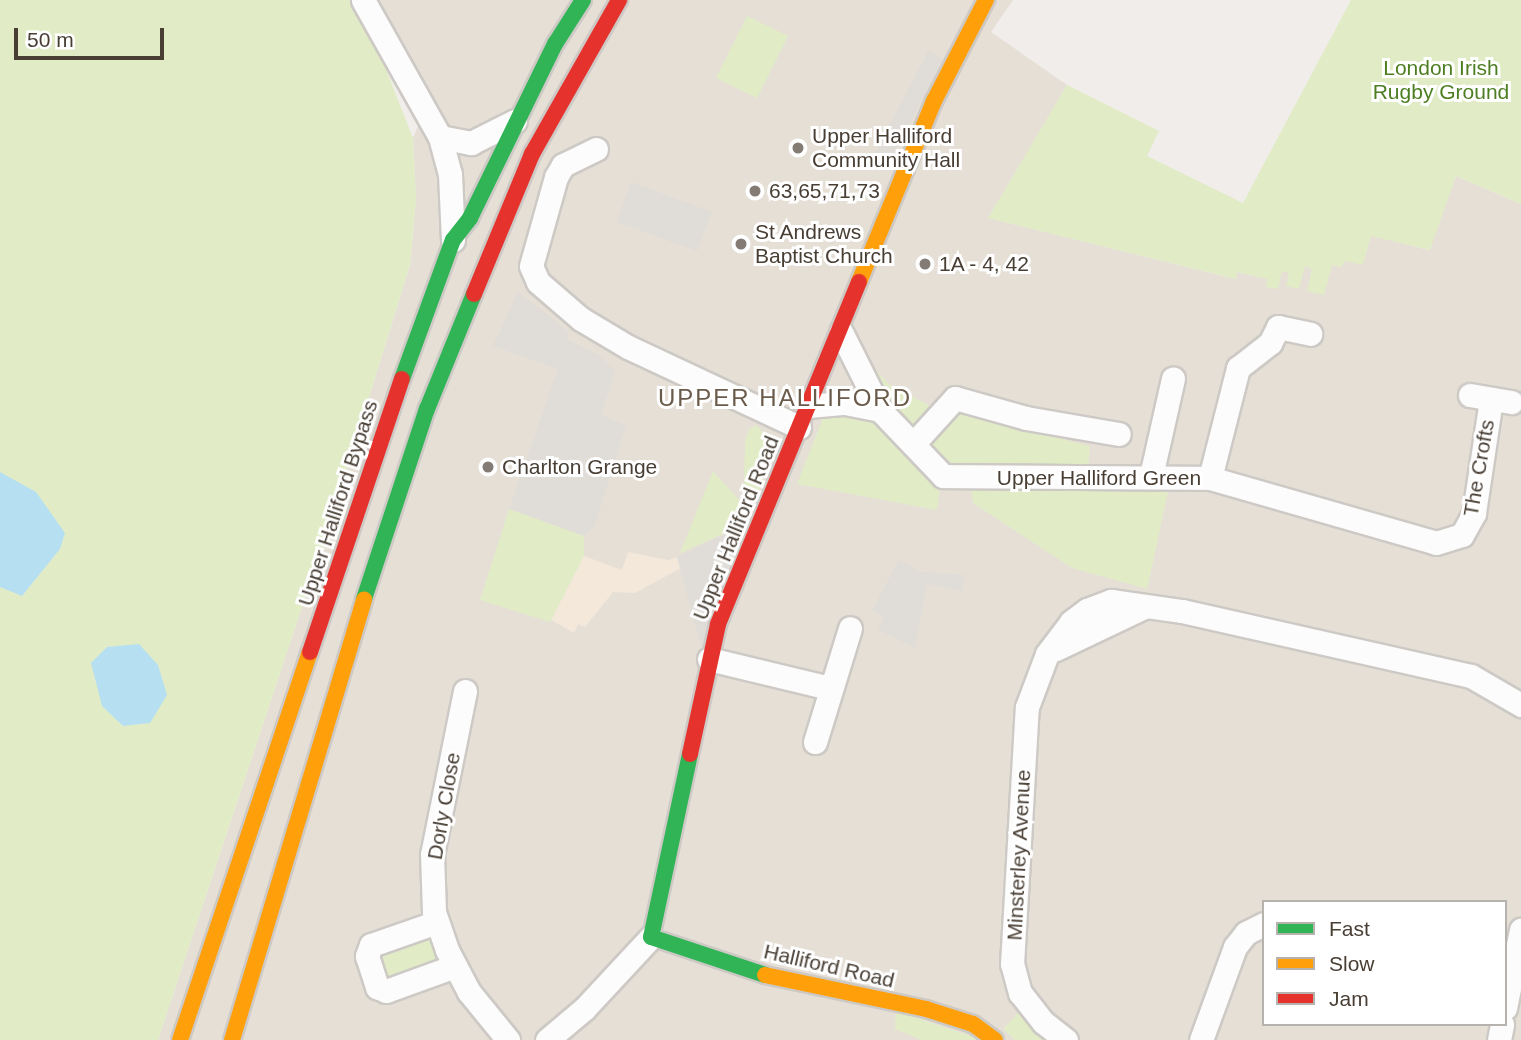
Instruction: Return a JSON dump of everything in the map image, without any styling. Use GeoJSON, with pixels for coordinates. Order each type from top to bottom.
{"type":"FeatureCollection","features":[{"type":"Feature","properties":{"kind":"main road","name":"Upper Halliford Bypass"},"geometry":{"type":"LineString","coordinates":[[180,1040],[417,334],[453,240],[470,218],[516,121],[583,0]]}},
{"type":"Feature","properties":{"kind":"main road"},"geometry":{"type":"LineString","coordinates":[[232,1040],[353,634],[427,409],[525,171],[619,0]]}},
{"type":"Feature","properties":{"kind":"main road","name":"Upper Halliford Road"},"geometry":{"type":"LineString","coordinates":[[651,937],[709,659],[741,565],[841,332],[933,101],[986,0]]}},
{"type":"Feature","properties":{"kind":"main road","name":"Halliford Road"},"geometry":{"type":"LineString","coordinates":[[651,937],[762,974],[926,1009],[973,1024],[995,1040]]}},
{"type":"Feature","properties":{"kind":"street"},"geometry":{"type":"LineString","coordinates":[[363,0],[440,137],[450,174],[453,240]]}},
{"type":"Feature","properties":{"kind":"street"},"geometry":{"type":"LineString","coordinates":[[440,137],[471,142],[516,121]]}},
{"type":"Feature","properties":{"kind":"street"},"geometry":{"type":"LineString","coordinates":[[596,149],[563,165],[556,177],[531,267],[538,282],[581,319],[628,347],[799,427]]}},
{"type":"Feature","properties":{"kind":"street"},"geometry":{"type":"LineString","coordinates":[[450,174],[483,188],[506,193],[525,171]]}},
{"type":"Feature","properties":{"kind":"street"},"geometry":{"type":"LineString","coordinates":[[1210,478],[1238,368],[1270,343],[1278,327],[1310,334]]}},
{"type":"Feature","properties":{"kind":"street","name":"Upper Halliford Green"},"geometry":{"type":"LineString","coordinates":[[841,332],[880,410],[914,443],[943,477],[1210,478],[1436,543],[1462,535]]}},
{"type":"Feature","properties":{"kind":"street"},"geometry":{"type":"LineString","coordinates":[[1151,476],[1173,378]]}},
{"type":"Feature","properties":{"kind":"street"},"geometry":{"type":"LineString","coordinates":[[914,443],[955,398],[1026,418],[1119,434]]}},
{"type":"Feature","properties":{"kind":"street","name":"The Crofts"},"geometry":{"type":"LineString","coordinates":[[1462,535],[1474,513],[1490,399]]}},
{"type":"Feature","properties":{"kind":"street"},"geometry":{"type":"LineString","coordinates":[[808,406],[845,403],[880,410]]}},
{"type":"Feature","properties":{"kind":"street","name":"Minsterley Avenue"},"geometry":{"type":"LineString","coordinates":[[1066,1040],[1042,1022],[1020,993],[1012,964],[1027,707],[1047,654],[1071,622],[1087,610],[1111,601],[1147,606],[1471,676],[1521,705]]}},
{"type":"Feature","properties":{"kind":"street"},"geometry":{"type":"LineString","coordinates":[[815,742],[850,628]]}},
{"type":"Feature","properties":{"kind":"street"},"geometry":{"type":"LineString","coordinates":[[709,659],[830,688]]}},
{"type":"Feature","properties":{"kind":"street","name":"Dorly Close"},"geometry":{"type":"LineString","coordinates":[[465,691],[432,853],[437,922],[455,966],[470,992],[508,1040]]}},
{"type":"Feature","properties":{"kind":"street"},"geometry":{"type":"LineString","coordinates":[[437,922],[371,946],[367,956],[377,987],[386,991],[455,966]]}},
{"type":"Feature","properties":{"kind":"street"},"geometry":{"type":"LineString","coordinates":[[1201,1040],[1235,947],[1246,933],[1262,925]]}},
{"type":"Feature","properties":{"kind":"street"},"geometry":{"type":"LineString","coordinates":[[1507,998],[1521,930]]}},
{"type":"Feature","properties":{"kind":"street"},"geometry":{"type":"LineString","coordinates":[[547,1040],[584,1009],[651,937]]}},
{"type":"Feature","properties":{"kind":"shaded area"},"geometry":{"type":"Polygon","coordinates":[[[363,0],[1013,0],[991,32],[1067,85],[989,218],[1236,279],[1243,203],[1429,250],[1456,176],[1521,204],[1521,1040],[158,1040],[330,523],[410,265],[416,199],[413,138],[429,100],[363,0]]]}},
{"type":"Feature","properties":{"kind":"shaded area"},"geometry":{"type":"Polygon","coordinates":[[[928,51],[943,59],[889,163],[874,155],[928,51]]]}},
{"type":"Feature","properties":{"kind":"shaded area"},"geometry":{"type":"Polygon","coordinates":[[[631,182],[712,212],[697,251],[617,222],[631,182]]]}},
{"type":"Feature","properties":{"kind":"shaded area"},"geometry":{"type":"Polygon","coordinates":[[[518,292],[569,332],[567,339],[599,355],[615,372],[601,415],[626,425],[595,525],[584,536],[509,509],[558,369],[493,346],[518,292]]]}},
{"type":"Feature","properties":{"kind":"shaded area"},"geometry":{"type":"Polygon","coordinates":[[[744,525],[703,652],[677,557],[744,525]]]}},
{"type":"Feature","properties":{"kind":"shaded area"},"geometry":{"type":"Polygon","coordinates":[[[628,552],[668,560],[677,557],[683,567],[635,593],[613,592],[585,627],[578,624],[574,633],[551,620],[584,556],[622,570],[628,552]]]}},
{"type":"Feature","properties":{"kind":"shaded area"},"geometry":{"type":"Polygon","coordinates":[[[899,560],[921,572],[964,575],[963,591],[927,584],[915,648],[878,630],[884,617],[872,610],[899,560]]]}},
{"type":"Feature","properties":{"kind":"green space"},"geometry":{"type":"Polygon","coordinates":[[[0,0],[350,0],[380,54],[413,138],[416,199],[410,265],[330,523],[158,1040],[0,1040],[0,0]]]}},
{"type":"Feature","properties":{"kind":"green space","name":"London Irish Rugby Ground"},"geometry":{"type":"Polygon","coordinates":[[[1351,0],[1521,0],[1521,204],[1456,176],[1430,250],[1371,236],[1363,265],[1345,261],[1341,267],[1332,265],[1324,295],[1307,291],[1312,269],[1305,266],[1299,289],[1286,286],[1289,273],[1282,271],[1278,289],[1266,287],[1267,279],[1237,272],[1236,279],[988,218],[1067,85],[1159,131],[1147,156],[1243,203],[1351,0]]]}},
{"type":"Feature","properties":{"kind":"green space"},"geometry":{"type":"Polygon","coordinates":[[[747,16],[788,36],[757,98],[716,78],[747,16]]]}},
{"type":"Feature","properties":{"kind":"green space"},"geometry":{"type":"Polygon","coordinates":[[[869,363],[890,385],[936,409],[910,428],[901,424],[862,367],[869,363]]]}},
{"type":"Feature","properties":{"kind":"green space"},"geometry":{"type":"Polygon","coordinates":[[[840,409],[877,419],[931,473],[940,490],[937,510],[797,484],[825,413],[840,409]]]}},
{"type":"Feature","properties":{"kind":"green space"},"geometry":{"type":"Polygon","coordinates":[[[953,412],[1090,446],[1088,467],[965,469],[943,463],[929,449],[945,416],[953,412]]]}},
{"type":"Feature","properties":{"kind":"green space"},"geometry":{"type":"Polygon","coordinates":[[[757,425],[773,447],[757,497],[744,485],[745,442],[749,429],[757,425]]]}},
{"type":"Feature","properties":{"kind":"green space"},"geometry":{"type":"Polygon","coordinates":[[[713,471],[750,512],[744,525],[680,553],[713,471]]]}},
{"type":"Feature","properties":{"kind":"green space"},"geometry":{"type":"Polygon","coordinates":[[[1134,482],[1169,487],[1147,589],[1072,568],[973,503],[971,490],[1134,482]]]}},
{"type":"Feature","properties":{"kind":"green space"},"geometry":{"type":"Polygon","coordinates":[[[509,509],[584,536],[584,556],[550,622],[480,600],[509,509]]]}},
{"type":"Feature","properties":{"kind":"green space"},"geometry":{"type":"Polygon","coordinates":[[[437,922],[455,966],[386,991],[371,945],[437,922]]]}},
{"type":"Feature","properties":{"kind":"green space"},"geometry":{"type":"Polygon","coordinates":[[[896,1011],[983,1040],[922,1040],[895,1029],[896,1011]]]}},
{"type":"Feature","properties":{"kind":"green space"},"geometry":{"type":"Polygon","coordinates":[[[1020,1011],[1055,1040],[1015,1040],[1003,1029],[1020,1011]]]}},
{"type":"Feature","properties":{"kind":"water"},"geometry":{"type":"Polygon","coordinates":[[[0,472],[36,492],[65,533],[60,549],[22,596],[0,587],[0,472]]]}},
{"type":"Feature","properties":{"kind":"water"},"geometry":{"type":"Polygon","coordinates":[[[139,644],[158,665],[167,695],[150,723],[123,726],[102,706],[91,663],[107,647],[139,644]]]}},
{"type":"Feature","properties":{"kind":"traffic: fast"},"geometry":{"type":"LineString","coordinates":[[402,379],[453,240],[470,218],[555,44],[583,0]]}},
{"type":"Feature","properties":{"kind":"traffic: fast"},"geometry":{"type":"LineString","coordinates":[[364,599],[427,409],[474,294]]}},
{"type":"Feature","properties":{"kind":"traffic: fast"},"geometry":{"type":"LineString","coordinates":[[690,754],[651,937],[765,975]]}},
{"type":"Feature","properties":{"kind":"traffic: slow"},"geometry":{"type":"LineString","coordinates":[[859,282],[934,101],[986,0]]}},
{"type":"Feature","properties":{"kind":"traffic: slow"},"geometry":{"type":"LineString","coordinates":[[232,1040],[364,599]]}},
{"type":"Feature","properties":{"kind":"traffic: slow"},"geometry":{"type":"LineString","coordinates":[[180,1040],[310,652]]}},
{"type":"Feature","properties":{"kind":"traffic: slow"},"geometry":{"type":"LineString","coordinates":[[765,975],[926,1009],[973,1024],[995,1040]]}},
{"type":"Feature","properties":{"kind":"traffic: jam"},"geometry":{"type":"LineString","coordinates":[[474,294],[532,154],[619,0]]}},
{"type":"Feature","properties":{"kind":"traffic: jam"},"geometry":{"type":"LineString","coordinates":[[690,754],[718,624],[859,282]]}},
{"type":"Feature","properties":{"kind":"traffic: jam"},"geometry":{"type":"LineString","coordinates":[[310,652],[402,379]]}},
{"type":"Feature","properties":{"kind":"place","name":"Upper Halliford Community Hall"},"geometry":{"type":"Point","coordinates":[798,148]}},
{"type":"Feature","properties":{"kind":"place","name":"63,65,71,73"},"geometry":{"type":"Point","coordinates":[755,191]}},
{"type":"Feature","properties":{"kind":"place","name":"St Andrews Baptist Church"},"geometry":{"type":"Point","coordinates":[741,244]}},
{"type":"Feature","properties":{"kind":"place","name":"1A - 4, 42"},"geometry":{"type":"Point","coordinates":[925,264]}},
{"type":"Feature","properties":{"kind":"place","name":"Charlton Grange"},"geometry":{"type":"Point","coordinates":[488,467]}},
{"type":"Feature","properties":{"kind":"district","name":"UPPER HALLIFORD"},"geometry":{"type":"Point","coordinates":[785,398]}}]}
